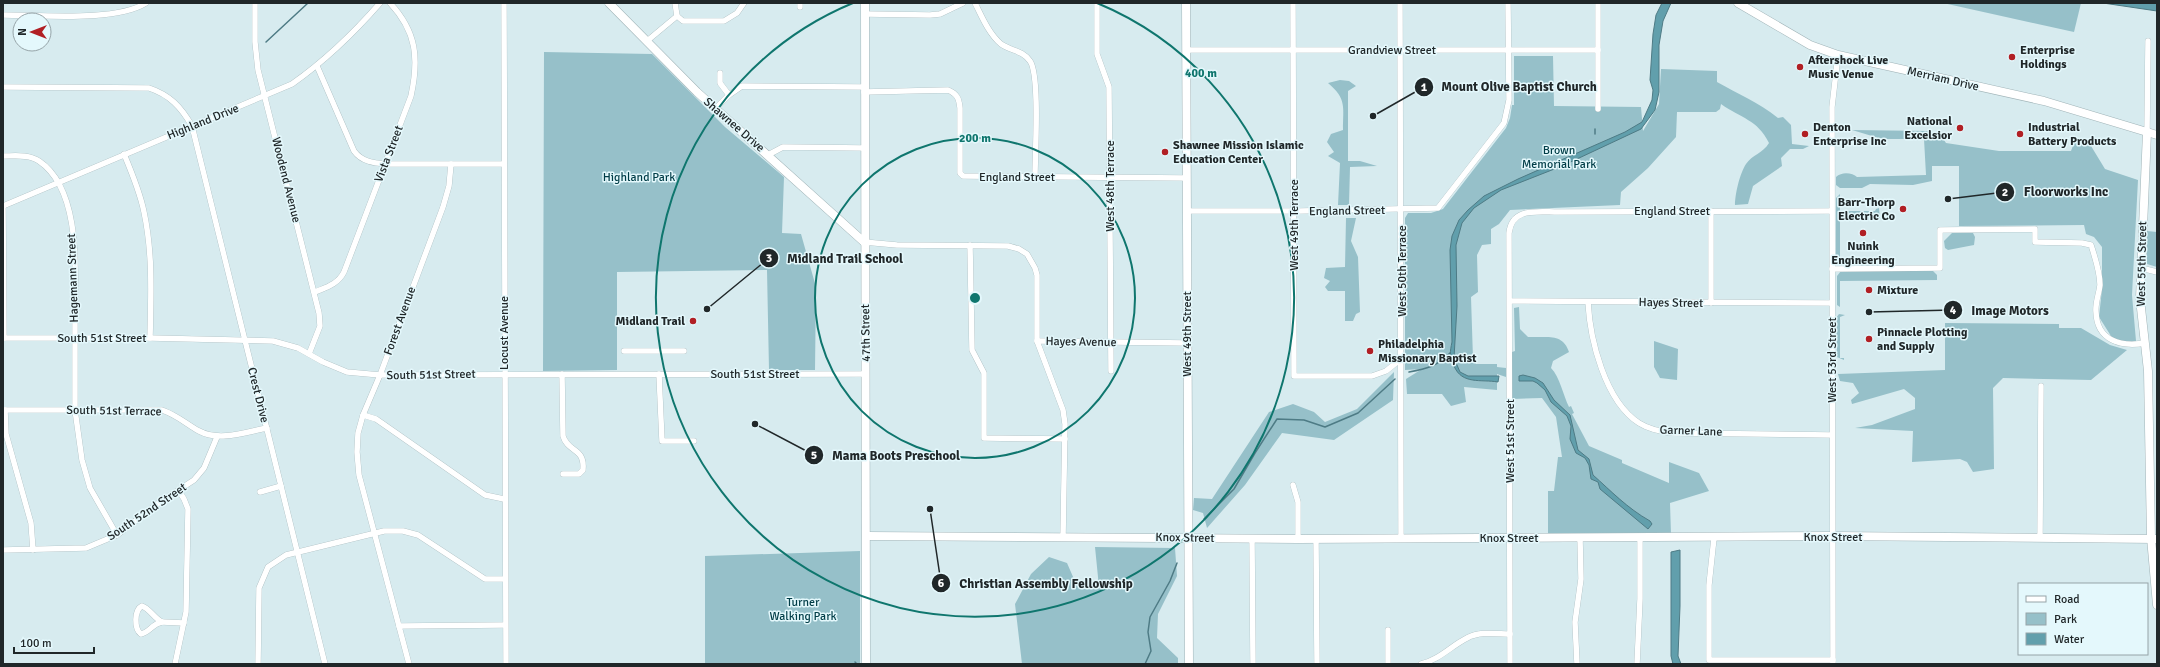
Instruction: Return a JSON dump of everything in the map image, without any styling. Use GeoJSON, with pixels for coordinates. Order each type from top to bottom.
{"type":"FeatureCollection","features":[{"type":"Feature","properties":{"kind":"street"},"geometry":{"type":"LineString","coordinates":[[3,15],[109,15],[126,12],[146,3]]}},
{"type":"Feature","properties":{"kind":"street","name":"Woodend Avenue"},"geometry":{"type":"LineString","coordinates":[[255,3],[255,42],[265,96],[315,292],[320,326],[309,354]]}},
{"type":"Feature","properties":{"kind":"street","name":"Highland Drive"},"geometry":{"type":"LineString","coordinates":[[3,206],[58,181],[292,84],[318,66],[351,36],[380,3]]}},
{"type":"Feature","properties":{"kind":"street","name":"Vista Street"},"geometry":{"type":"LineString","coordinates":[[315,292],[341,279],[411,96],[416,76],[416,54],[411,32],[400,13],[390,3]]}},
{"type":"Feature","properties":{"kind":"street","name":"Locust Avenue"},"geometry":{"type":"LineString","coordinates":[[504,3],[504,499],[506,664]]}},
{"type":"Feature","properties":{"kind":"street","name":"Shawnee Drive"},"geometry":{"type":"LineString","coordinates":[[609,3],[715,109],[864,242]]}},
{"type":"Feature","properties":{"kind":"street"},"geometry":{"type":"LineString","coordinates":[[674,3],[677,16],[684,21],[724,21],[733,17],[744,3]]}},
{"type":"Feature","properties":{"kind":"street","name":"47th Street"},"geometry":{"type":"LineString","coordinates":[[865,3],[864,242],[867,536],[866,664]]}},
{"type":"Feature","properties":{"kind":"street"},"geometry":{"type":"LineString","coordinates":[[865,14],[940,14],[963,3]]}},
{"type":"Feature","properties":{"kind":"street"},"geometry":{"type":"LineString","coordinates":[[975,3],[994,38],[1005,47],[1020,51],[1032,65],[1035,83],[1035,176]]}},
{"type":"Feature","properties":{"kind":"street","name":"West 48th Terrace"},"geometry":{"type":"LineString","coordinates":[[1097,3],[1097,54],[1109,86],[1111,371]]}},
{"type":"Feature","properties":{"kind":"street","name":"West 49th Street"},"geometry":{"type":"LineString","coordinates":[[1186,3],[1189,664]]}},
{"type":"Feature","properties":{"kind":"street","name":"West 49th Terrace"},"geometry":{"type":"LineString","coordinates":[[1293,3],[1294,376],[1372,376],[1386,371],[1401,359]]}},
{"type":"Feature","properties":{"kind":"street","name":"West 50th Terrace"},"geometry":{"type":"LineString","coordinates":[[1400,3],[1402,210],[1401,539]]}},
{"type":"Feature","properties":{"kind":"street"},"geometry":{"type":"LineString","coordinates":[[1508,3],[1508,50]]}},
{"type":"Feature","properties":{"kind":"street"},"geometry":{"type":"LineString","coordinates":[[1598,3],[1598,109]]}},
{"type":"Feature","properties":{"kind":"street","name":"Merriam Drive"},"geometry":{"type":"LineString","coordinates":[[1738,3],[1804,42],[1838,55],[2044,101],[2157,135]]}},
{"type":"Feature","properties":{"kind":"street"},"geometry":{"type":"LineString","coordinates":[[647,41],[677,16]]}},
{"type":"Feature","properties":{"kind":"street","name":"West 55th Street"},"geometry":{"type":"LineString","coordinates":[[2148,41],[2147,132],[2140,299],[2148,372],[2157,606]]}},
{"type":"Feature","properties":{"kind":"street","name":"Grandview Street"},"geometry":{"type":"LineString","coordinates":[[1186,50],[1598,50]]}},
{"type":"Feature","properties":{"kind":"street","name":"England Street"},"geometry":{"type":"LineString","coordinates":[[1186,211],[1294,212],[1436,209],[1444,202],[1500,131],[1508,108],[1508,50]]}},
{"type":"Feature","properties":{"kind":"street","name":"West 53rd Street"},"geometry":{"type":"LineString","coordinates":[[1834,662],[1831,211],[1832,107],[1838,55]]}},
{"type":"Feature","properties":{"kind":"street"},"geometry":{"type":"LineString","coordinates":[[318,66],[358,156],[373,163],[386,164],[504,164]]}},
{"type":"Feature","properties":{"kind":"street"},"geometry":{"type":"LineString","coordinates":[[720,74],[720,83],[729,95]]}},
{"type":"Feature","properties":{"kind":"street"},"geometry":{"type":"LineString","coordinates":[[715,109],[729,95],[742,86],[864,90]]}},
{"type":"Feature","properties":{"kind":"street","name":"Crest Drive"},"geometry":{"type":"LineString","coordinates":[[3,87],[149,88],[162,92],[173,100],[184,112],[192,126],[325,664]]}},
{"type":"Feature","properties":{"kind":"street","name":"England Street"},"geometry":{"type":"LineString","coordinates":[[864,90],[948,90],[954,93],[959,99],[960,173],[963,176],[1110,176],[1186,178]]}},
{"type":"Feature","properties":{"kind":"street"},"geometry":{"type":"LineString","coordinates":[[768,155],[783,147],[864,148]]}},
{"type":"Feature","properties":{"kind":"street"},"geometry":{"type":"LineString","coordinates":[[124,154],[137,185],[144,211],[149,244],[151,271],[150,338]]}},
{"type":"Feature","properties":{"kind":"street"},"geometry":{"type":"LineString","coordinates":[[3,156],[22,156],[38,160],[58,181]]}},
{"type":"Feature","properties":{"kind":"street","name":"Forest Avenue"},"geometry":{"type":"LineString","coordinates":[[409,664],[359,475],[357,452],[358,433],[363,415],[380,376],[442,207],[449,186],[451,164]]}},
{"type":"Feature","properties":{"kind":"street","name":"Hagemann Street"},"geometry":{"type":"LineString","coordinates":[[58,181],[67,206],[75,260],[75,410],[82,460],[90,488],[117,535]]}},
{"type":"Feature","properties":{"kind":"street"},"geometry":{"type":"LineString","coordinates":[[3,206],[4,338]]}},
{"type":"Feature","properties":{"kind":"street"},"geometry":{"type":"LineString","coordinates":[[1711,211],[1711,303]]}},
{"type":"Feature","properties":{"kind":"street","name":"England Street"},"geometry":{"type":"LineString","coordinates":[[1514,219],[1521,214],[1529,213],[1831,211]]}},
{"type":"Feature","properties":{"kind":"street"},"geometry":{"type":"LineString","coordinates":[[845,224],[860,224],[865,219]]}},
{"type":"Feature","properties":{"kind":"street","name":"West 51st Street"},"geometry":{"type":"LineString","coordinates":[[1510,664],[1509,233],[1510,224],[1514,219]]}},
{"type":"Feature","properties":{"kind":"street"},"geometry":{"type":"LineString","coordinates":[[1832,269],[1940,268],[1940,230],[2035,229],[2035,242],[2082,243],[2091,245],[2100,284],[2096,311],[2097,320],[2108,337],[2122,345],[2145,343]]}},
{"type":"Feature","properties":{"kind":"street","name":"Hayes Avenue"},"geometry":{"type":"LineString","coordinates":[[864,242],[898,245],[1008,246],[1019,249],[1032,260],[1037,275],[1037,341],[1187,343]]}},
{"type":"Feature","properties":{"kind":"street"},"geometry":{"type":"LineString","coordinates":[[970,245],[972,350],[984,373],[984,438],[1065,439]]}},
{"type":"Feature","properties":{"kind":"street"},"geometry":{"type":"LineString","coordinates":[[2141,268],[2157,272]]}},
{"type":"Feature","properties":{"kind":"street","name":"Hayes Street"},"geometry":{"type":"LineString","coordinates":[[1510,301],[1832,303]]}},
{"type":"Feature","properties":{"kind":"street","name":"Garner Lane"},"geometry":{"type":"LineString","coordinates":[[1588,302],[1593,342],[1604,373],[1623,409],[1640,423],[1662,432],[1832,435]]}},
{"type":"Feature","properties":{"kind":"street","name":"South 51st Street"},"geometry":{"type":"LineString","coordinates":[[4,338],[245,339],[285,344],[347,372],[380,376],[504,374],[866,374]]}},
{"type":"Feature","properties":{"kind":"street"},"geometry":{"type":"LineString","coordinates":[[1037,341],[1063,410],[1065,439],[1063,538]]}},
{"type":"Feature","properties":{"kind":"street"},"geometry":{"type":"LineString","coordinates":[[624,351],[684,351]]}},
{"type":"Feature","properties":{"kind":"street"},"geometry":{"type":"LineString","coordinates":[[562,374],[563,436],[568,446],[579,452],[584,462],[583,470],[578,474],[563,474]]}},
{"type":"Feature","properties":{"kind":"street"},"geometry":{"type":"LineString","coordinates":[[659,374],[662,441],[694,441]]}},
{"type":"Feature","properties":{"kind":"street"},"geometry":{"type":"LineString","coordinates":[[2040,538],[2041,386]]}},
{"type":"Feature","properties":{"kind":"street"},"geometry":{"type":"LineString","coordinates":[[4,410],[6,434],[31,523],[33,550]]}},
{"type":"Feature","properties":{"kind":"street","name":"South 51st Terrace"},"geometry":{"type":"LineString","coordinates":[[4,410],[162,410],[181,418],[200,432],[217,437],[266,428]]}},
{"type":"Feature","properties":{"kind":"street"},"geometry":{"type":"LineString","coordinates":[[363,415],[376,419],[485,496],[504,499]]}},
{"type":"Feature","properties":{"kind":"street","name":"South 52nd Street"},"geometry":{"type":"LineString","coordinates":[[3,550],[86,548],[117,535],[160,502],[194,480],[204,468],[217,437]]}},
{"type":"Feature","properties":{"kind":"street"},"geometry":{"type":"LineString","coordinates":[[1293,485],[1298,502],[1298,539]]}},
{"type":"Feature","properties":{"kind":"street"},"geometry":{"type":"LineString","coordinates":[[260,492],[281,486]]}},
{"type":"Feature","properties":{"kind":"street"},"geometry":{"type":"LineString","coordinates":[[175,664],[186,612],[188,509],[179,491]]}},
{"type":"Feature","properties":{"kind":"street"},"geometry":{"type":"LineString","coordinates":[[258,664],[259,588],[262,577],[268,567],[277,559],[297,552],[390,530],[410,532],[418,535],[485,579],[505,579]]}},
{"type":"Feature","properties":{"kind":"street","name":"Knox Street"},"geometry":{"type":"LineString","coordinates":[[867,536],[1252,539],[1714,538],[1832,536],[2154,538]]}},
{"type":"Feature","properties":{"kind":"street"},"geometry":{"type":"LineString","coordinates":[[1577,664],[1575,622],[1581,579],[1580,538]]}},
{"type":"Feature","properties":{"kind":"street"},"geometry":{"type":"LineString","coordinates":[[1637,664],[1640,599],[1640,538]]}},
{"type":"Feature","properties":{"kind":"street"},"geometry":{"type":"LineString","coordinates":[[1714,538],[1709,594],[1709,660],[1834,662]]}},
{"type":"Feature","properties":{"kind":"street"},"geometry":{"type":"LineString","coordinates":[[1252,539],[1253,664]]}},
{"type":"Feature","properties":{"kind":"street"},"geometry":{"type":"LineString","coordinates":[[1316,539],[1317,664]]}},
{"type":"Feature","properties":{"kind":"street"},"geometry":{"type":"LineString","coordinates":[[162,622],[154,618],[147,608],[142,606],[139,607],[136,620],[138,633],[146,633],[154,624],[162,622],[184,624]]}},
{"type":"Feature","properties":{"kind":"street"},"geometry":{"type":"LineString","coordinates":[[399,626],[505,625]]}},
{"type":"Feature","properties":{"kind":"street"},"geometry":{"type":"LineString","coordinates":[[1388,630],[1388,664]]}},
{"type":"Feature","properties":{"kind":"street"},"geometry":{"type":"LineString","coordinates":[[1421,664],[1439,656],[1468,637],[1486,634],[1510,634]]}},
{"type":"Feature","properties":{"kind":"green space"},"geometry":{"type":"Polygon","coordinates":[[[1943,3],[2081,3],[2074,32],[1943,3]]]}},
{"type":"Feature","properties":{"kind":"green space","name":"Highland Park"},"geometry":{"type":"Polygon","coordinates":[[[544,52],[652,54],[725,127],[784,177],[782,233],[801,234],[816,287],[815,370],[769,370],[767,270],[617,272],[617,370],[543,371],[544,52]]]}},
{"type":"Feature","properties":{"kind":"green space","name":"Brown Memorial Park"},"geometry":{"type":"Polygon","coordinates":[[[1514,56],[1553,56],[1554,106],[1641,107],[1643,131],[1659,104],[1661,69],[1717,71],[1717,82],[1755,103],[1778,118],[1783,117],[1791,125],[1792,144],[1809,146],[1803,149],[1790,149],[1781,158],[1782,166],[1753,186],[1748,204],[1735,205],[1738,184],[1746,164],[1769,143],[1754,124],[1721,104],[1720,109],[1716,112],[1677,112],[1676,137],[1648,168],[1621,192],[1620,205],[1510,210],[1499,224],[1491,229],[1491,244],[1482,245],[1477,255],[1478,292],[1471,297],[1473,359],[1476,364],[1497,364],[1497,367],[1506,368],[1506,377],[1497,374],[1497,390],[1464,387],[1466,402],[1451,406],[1442,394],[1407,394],[1406,379],[1422,369],[1405,370],[1405,218],[1408,213],[1431,213],[1443,209],[1506,128],[1510,118],[1512,105],[1514,105],[1514,56]]]}},
{"type":"Feature","properties":{"kind":"green space"},"geometry":{"type":"Polygon","coordinates":[[[1340,80],[1349,81],[1356,86],[1348,91],[1348,161],[1360,161],[1377,166],[1350,167],[1349,205],[1338,205],[1340,163],[1328,156],[1334,152],[1327,142],[1331,134],[1343,130],[1343,104],[1338,94],[1328,83],[1340,80]]]}},
{"type":"Feature","properties":{"kind":"green space"},"geometry":{"type":"Polygon","coordinates":[[[1852,130],[1928,131],[1940,134],[1946,143],[1999,151],[2071,151],[2076,138],[2091,146],[2105,169],[2138,180],[2132,295],[2136,341],[2129,343],[2118,341],[2111,336],[2099,317],[2102,289],[2102,247],[2094,237],[2086,234],[2084,225],[1959,226],[1959,166],[1932,166],[1932,181],[1913,185],[1870,184],[1862,188],[1840,188],[1836,185],[1836,177],[1844,173],[1853,174],[1857,177],[1926,175],[1924,139],[1882,139],[1852,130]]]}},
{"type":"Feature","properties":{"kind":"green space"},"geometry":{"type":"Polygon","coordinates":[[[1840,194],[1840,211],[1875,211],[1879,208],[1880,220],[1840,220],[1840,260],[1844,260],[1843,264],[1839,264],[1836,261],[1836,198],[1840,194]]]}},
{"type":"Feature","properties":{"kind":"green space"},"geometry":{"type":"Polygon","coordinates":[[[1346,218],[1356,218],[1351,241],[1358,257],[1360,312],[1356,314],[1353,321],[1345,321],[1345,291],[1328,291],[1325,287],[1330,281],[1324,278],[1326,268],[1345,267],[1346,218]]]}},
{"type":"Feature","properties":{"kind":"green space"},"geometry":{"type":"Polygon","coordinates":[[[2147,231],[2157,232],[2157,267],[2147,264],[2147,231]]]}},
{"type":"Feature","properties":{"kind":"green space"},"geometry":{"type":"Polygon","coordinates":[[[1952,233],[1973,233],[1975,237],[1974,245],[1948,250],[1945,248],[1944,241],[1952,233]]]}},
{"type":"Feature","properties":{"kind":"green space"},"geometry":{"type":"Polygon","coordinates":[[[1841,271],[1933,271],[1937,275],[1937,280],[1840,281],[1840,307],[1837,305],[1837,276],[1841,271]]]}},
{"type":"Feature","properties":{"kind":"green space"},"geometry":{"type":"Polygon","coordinates":[[[1519,307],[1520,329],[1528,337],[1553,337],[1562,341],[1566,346],[1569,352],[1553,361],[1551,368],[1557,376],[1569,407],[1571,406],[1574,413],[1572,414],[1589,446],[1622,460],[1622,463],[1669,483],[1669,462],[1699,473],[1709,491],[1670,503],[1671,535],[1548,535],[1548,491],[1554,491],[1558,457],[1562,457],[1556,417],[1542,398],[1512,399],[1512,352],[1515,351],[1514,308],[1519,307]]]}},
{"type":"Feature","properties":{"kind":"green space"},"geometry":{"type":"Polygon","coordinates":[[[1839,314],[1845,315],[1840,317],[1840,358],[1844,358],[1844,360],[1837,357],[1836,318],[1839,314]]]}},
{"type":"Feature","properties":{"kind":"green space"},"geometry":{"type":"Polygon","coordinates":[[[1945,323],[2059,324],[2059,328],[2081,328],[2110,345],[2127,350],[2091,380],[2003,378],[1993,388],[1994,469],[1973,472],[1967,462],[1960,459],[1912,462],[1913,431],[1855,428],[1872,425],[1915,409],[1915,398],[1904,389],[1852,404],[1851,400],[1859,393],[1853,383],[1840,381],[1838,374],[1945,370],[1945,323]]]}},
{"type":"Feature","properties":{"kind":"green space"},"geometry":{"type":"Polygon","coordinates":[[[1654,341],[1678,349],[1677,380],[1660,378],[1654,367],[1654,341]]]}},
{"type":"Feature","properties":{"kind":"green space"},"geometry":{"type":"Polygon","coordinates":[[[1394,372],[1393,400],[1334,440],[1282,433],[1245,485],[1207,528],[1203,513],[1193,510],[1194,498],[1212,499],[1269,412],[1293,404],[1314,412],[1325,422],[1357,409],[1394,372]]]}},
{"type":"Feature","properties":{"kind":"green space"},"geometry":{"type":"Polygon","coordinates":[[[1095,547],[1175,548],[1177,576],[1158,614],[1157,638],[1178,658],[1178,664],[1022,664],[1015,604],[1031,574],[1049,557],[1067,563],[1077,586],[1099,587],[1095,547]]]}},
{"type":"Feature","properties":{"kind":"green space","name":"Turner Walking Park"},"geometry":{"type":"Polygon","coordinates":[[[860,551],[860,664],[705,664],[705,556],[860,551]]]}},
{"type":"Feature","properties":{"kind":"water"},"geometry":{"type":"Polygon","coordinates":[[[1662,3],[1671,3],[1663,21],[1659,45],[1659,92],[1655,110],[1641,129],[1562,166],[1501,190],[1474,208],[1462,223],[1456,245],[1457,306],[1454,358],[1460,372],[1468,376],[1499,376],[1498,382],[1467,379],[1457,372],[1451,360],[1450,354],[1452,342],[1450,250],[1452,236],[1459,220],[1484,196],[1518,179],[1625,132],[1642,122],[1652,100],[1653,90],[1650,80],[1653,34],[1656,15],[1662,3]]]}},
{"type":"Feature","properties":{"kind":"water"},"geometry":{"type":"Polygon","coordinates":[[[2103,3],[2157,3],[2157,11],[2103,3]]]}},
{"type":"Feature","properties":{"kind":"water"},"geometry":{"type":"Polygon","coordinates":[[[1523,375],[1535,378],[1543,383],[1554,400],[1570,415],[1578,450],[1589,459],[1593,475],[1627,505],[1650,521],[1652,524],[1648,529],[1600,489],[1598,482],[1591,479],[1589,465],[1585,458],[1576,453],[1570,439],[1571,426],[1567,416],[1551,402],[1545,390],[1537,383],[1533,381],[1519,381],[1519,376],[1523,375]]]}},
{"type":"Feature","properties":{"kind":"water"},"geometry":{"type":"Polygon","coordinates":[[[1680,550],[1678,656],[1681,664],[1673,664],[1671,656],[1671,552],[1680,550]]]}},
{"type":"Feature","properties":{"kind":"waterway"},"geometry":{"type":"LineString","coordinates":[[266,42],[308,3]]}},
{"type":"Feature","properties":{"kind":"waterway"},"geometry":{"type":"LineString","coordinates":[[1595,129],[1595,134]]}},
{"type":"Feature","properties":{"kind":"waterway"},"geometry":{"type":"LineString","coordinates":[[1409,372],[1421,370],[1431,366],[1441,361],[1450,353]]}},
{"type":"Feature","properties":{"kind":"waterway"},"geometry":{"type":"LineString","coordinates":[[1204,519],[1234,489],[1277,419],[1304,420],[1325,427],[1358,413],[1395,379]]}},
{"type":"Feature","properties":{"kind":"waterway"},"geometry":{"type":"LineString","coordinates":[[1145,664],[1151,651],[1148,632],[1150,617],[1170,581],[1177,563]]}},
{"type":"Feature","properties":{"kind":"place","name":"Enterprise Holdings"},"geometry":{"type":"Point","coordinates":[2012,57]}},
{"type":"Feature","properties":{"kind":"place","name":"Aftershock Live Music Venue"},"geometry":{"type":"Point","coordinates":[1800,67]}},
{"type":"Feature","properties":{"kind":"place","name":"Mount Olive Baptist Church"},"geometry":{"type":"Point","coordinates":[1373,116]}},
{"type":"Feature","properties":{"kind":"place","name":"National Excelsior"},"geometry":{"type":"Point","coordinates":[1960,128]}},
{"type":"Feature","properties":{"kind":"place","name":"Denton Enterprise Inc"},"geometry":{"type":"Point","coordinates":[1805,134]}},
{"type":"Feature","properties":{"kind":"place","name":"Industrial Battery Products"},"geometry":{"type":"Point","coordinates":[2020,134]}},
{"type":"Feature","properties":{"kind":"place","name":"Shawnee Mission Islamic Education Center"},"geometry":{"type":"Point","coordinates":[1165,152]}},
{"type":"Feature","properties":{"kind":"place","name":"Floorworks Inc"},"geometry":{"type":"Point","coordinates":[1948,199]}},
{"type":"Feature","properties":{"kind":"place","name":"Barr-Thorp Electric Co"},"geometry":{"type":"Point","coordinates":[1903,209]}},
{"type":"Feature","properties":{"kind":"place","name":"Nuink Engineering"},"geometry":{"type":"Point","coordinates":[1863,233]}},
{"type":"Feature","properties":{"kind":"place","name":"Mixture"},"geometry":{"type":"Point","coordinates":[1869,290]}},
{"type":"Feature","properties":{"kind":"place","name":"Midland Trail School"},"geometry":{"type":"Point","coordinates":[707,309]}},
{"type":"Feature","properties":{"kind":"place","name":"Image Motors"},"geometry":{"type":"Point","coordinates":[1869,312]}},
{"type":"Feature","properties":{"kind":"place","name":"Midland Trail"},"geometry":{"type":"Point","coordinates":[693,321]}},
{"type":"Feature","properties":{"kind":"place","name":"Pinnacle Plotting and Supply"},"geometry":{"type":"Point","coordinates":[1869,339]}},
{"type":"Feature","properties":{"kind":"place","name":"Philadelphia Missionary Baptist"},"geometry":{"type":"Point","coordinates":[1370,351]}},
{"type":"Feature","properties":{"kind":"place","name":"Mama Boots Preschool"},"geometry":{"type":"Point","coordinates":[755,424]}},
{"type":"Feature","properties":{"kind":"place","name":"Christian Assembly Fellowship"},"geometry":{"type":"Point","coordinates":[930,509]}}]}
